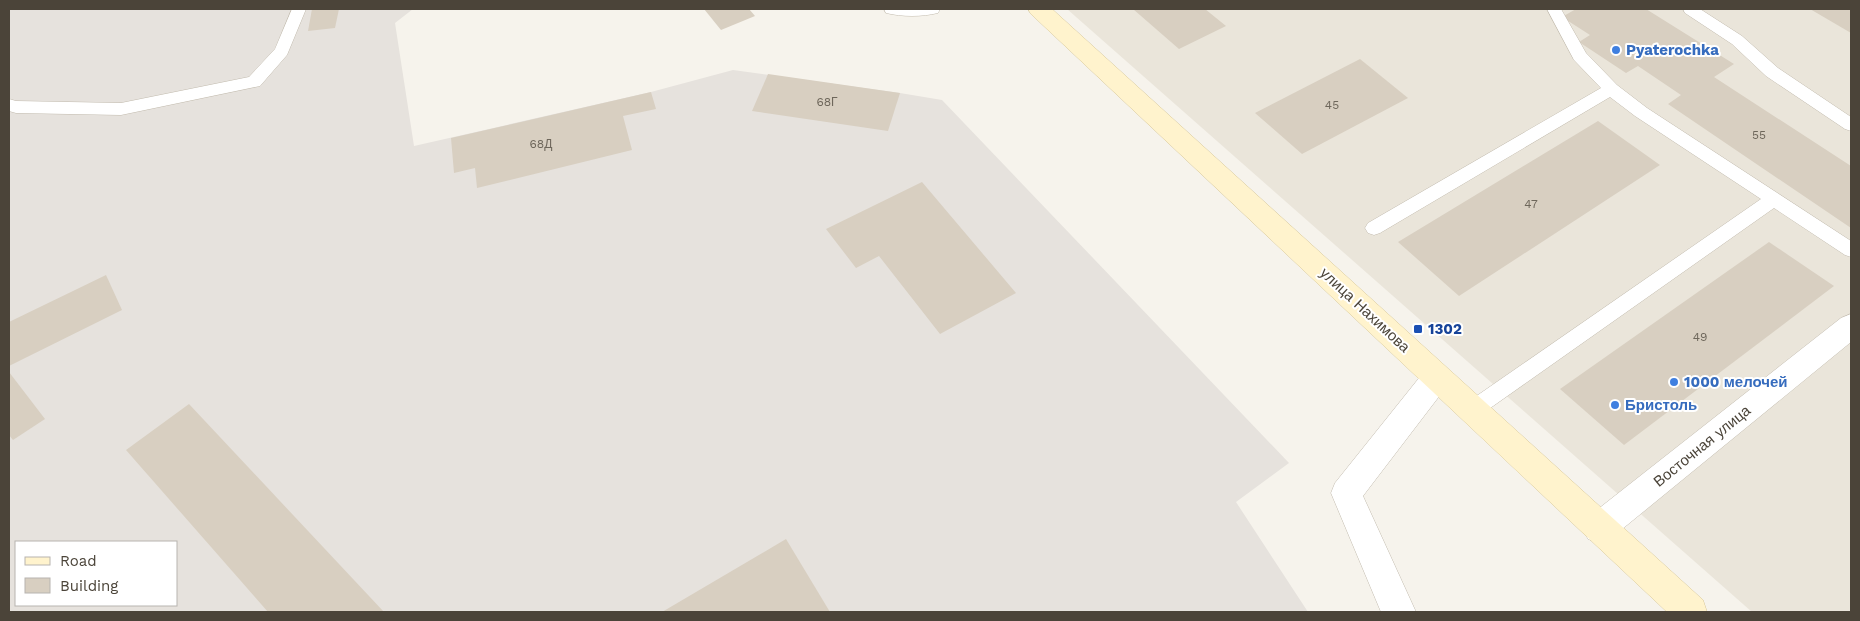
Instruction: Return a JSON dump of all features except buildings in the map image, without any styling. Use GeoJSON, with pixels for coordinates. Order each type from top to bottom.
{"type":"FeatureCollection","features":[{"type":"Feature","properties":{"kind":"main road","name":"улица Нахимова"},"geometry":{"type":"LineString","coordinates":[[1039,9],[1691,612]]}},
{"type":"Feature","properties":{"kind":"street","name":"Восточная улица"},"geometry":{"type":"LineString","coordinates":[[1600,528],[1851,326]]}},
{"type":"Feature","properties":{"kind":"street"},"geometry":{"type":"LineString","coordinates":[[1399,612],[1394,606],[1346,493],[1437,377]]}},
{"type":"Feature","properties":{"kind":"lane"},"geometry":{"type":"LineString","coordinates":[[9,105],[16,107],[121,109],[254,82],[282,51],[299,9]]}},
{"type":"Feature","properties":{"kind":"lane"},"geometry":{"type":"LineString","coordinates":[[891,9],[912,11],[933,9]]}},
{"type":"Feature","properties":{"kind":"lane"},"geometry":{"type":"LineString","coordinates":[[1554,9],[1580,56],[1611,89],[1641,112],[1851,250]]}},
{"type":"Feature","properties":{"kind":"lane"},"geometry":{"type":"LineString","coordinates":[[1690,9],[1737,40],[1772,72],[1851,125]]}},
{"type":"Feature","properties":{"kind":"lane"},"geometry":{"type":"LineString","coordinates":[[1374,228],[1611,89]]}},
{"type":"Feature","properties":{"kind":"lane"},"geometry":{"type":"LineString","coordinates":[[1472,410],[1774,199]]}},
{"type":"Feature","properties":{"kind":"shaded area"},"geometry":{"type":"Polygon","coordinates":[[[9,9],[413,9],[395,23],[414,146],[651,92],[733,70],[942,100],[1289,463],[1236,502],[1308,612],[9,612],[9,9]]]}},
{"type":"Feature","properties":{"kind":"shaded area"},"geometry":{"type":"Polygon","coordinates":[[[1067,9],[1851,9],[1851,612],[1752,612],[1067,9]]]}},
{"type":"Feature","properties":{"kind":"place","name":"Pyaterochka"},"geometry":{"type":"Point","coordinates":[1616,50]}},
{"type":"Feature","properties":{"kind":"place","name":"1302"},"geometry":{"type":"Point","coordinates":[1418,329]}},
{"type":"Feature","properties":{"kind":"place","name":"1000 мелочей"},"geometry":{"type":"Point","coordinates":[1674,382]}},
{"type":"Feature","properties":{"kind":"place","name":"Бристоль"},"geometry":{"type":"Point","coordinates":[1615,405]}}]}
